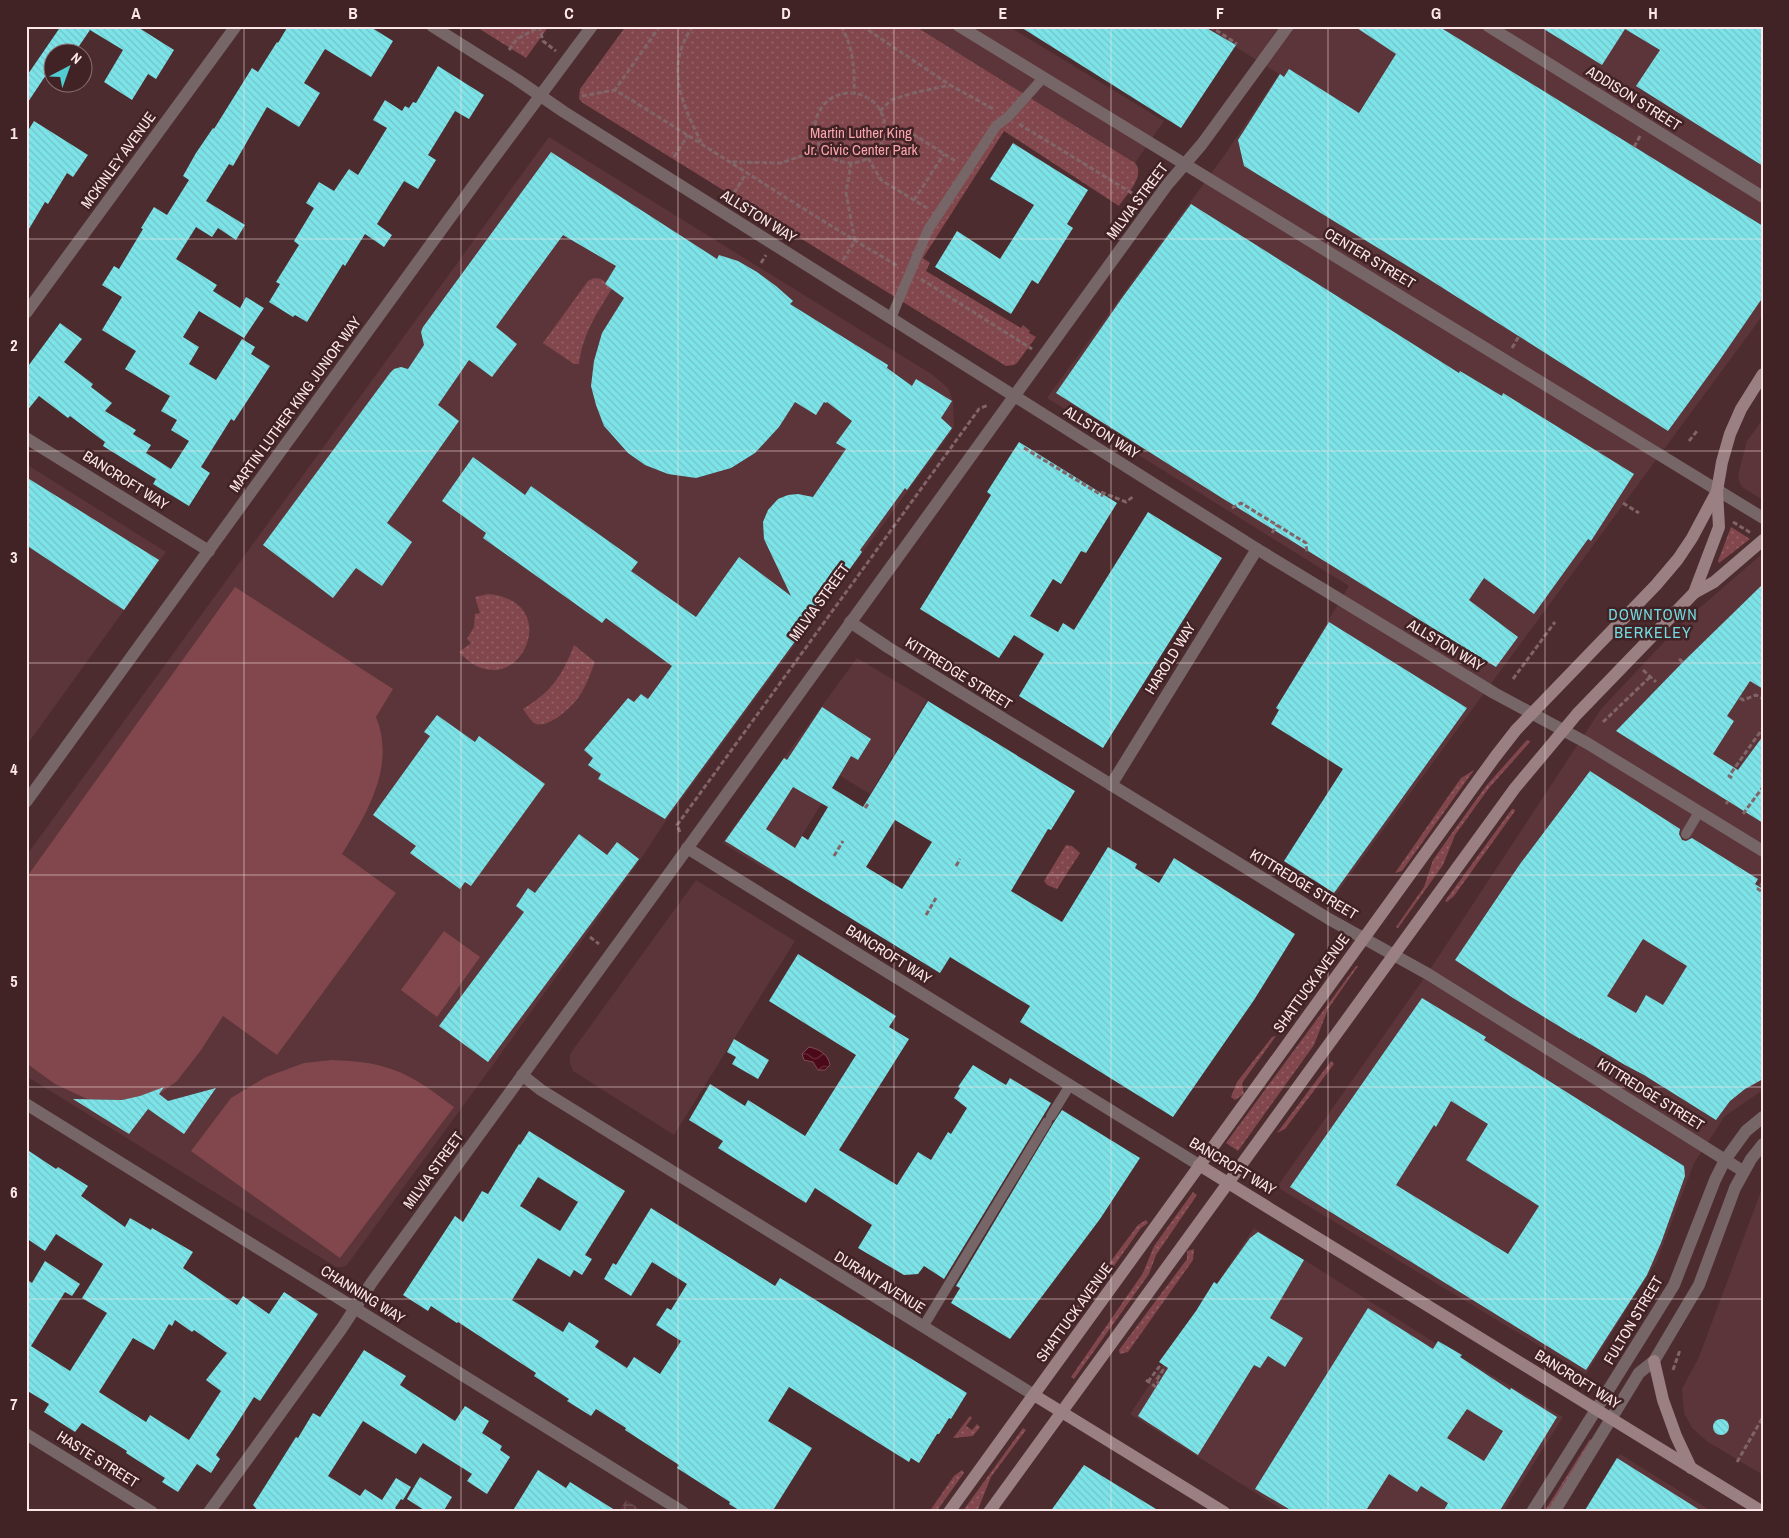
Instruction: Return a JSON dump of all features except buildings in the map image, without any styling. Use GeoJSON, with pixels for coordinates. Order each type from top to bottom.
{"type":"FeatureCollection","features":[{"type":"Feature","properties":{"kind":"main road","name":"SHATTUCK AVENUE"},"geometry":{"type":"LineString","coordinates":[[989,1512],[1515,788],[1577,714],[1694,593],[1719,527],[1717,491],[1722,462],[1730,434],[1742,409],[1763,374]]}},
{"type":"Feature","properties":{"kind":"main road","name":"SHATTUCK AVENUE"},"geometry":{"type":"LineString","coordinates":[[949,1512],[1495,757],[1516,730],[1627,616],[1673,565],[1692,538],[1717,491]]}},
{"type":"Feature","properties":{"kind":"main road"},"geometry":{"type":"LineString","coordinates":[[1694,593],[1714,582],[1758,537]]}},
{"type":"Feature","properties":{"kind":"main road","name":"BANCROFT WAY"},"geometry":{"type":"LineString","coordinates":[[1199,1165],[1763,1512]]}},
{"type":"Feature","properties":{"kind":"main road"},"geometry":{"type":"LineString","coordinates":[[1654,1361],[1663,1400],[1676,1436],[1691,1468]]}},
{"type":"Feature","properties":{"kind":"main road","name":"DURANT AVENUE"},"geometry":{"type":"LineString","coordinates":[[1034,1395],[1224,1512]]}},
{"type":"Feature","properties":{"kind":"street","name":"MCKINLEY AVENUE"},"geometry":{"type":"LineString","coordinates":[[26,313],[236,26]]}},
{"type":"Feature","properties":{"kind":"street","name":"ALLSTON WAY"},"geometry":{"type":"LineString","coordinates":[[432,26],[572,117],[1257,549],[1494,693],[1587,743],[1763,851]]}},
{"type":"Feature","properties":{"kind":"street","name":"MARTIN LUTHER KING JUNIOR WAY"},"geometry":{"type":"LineString","coordinates":[[26,802],[592,26]]}},
{"type":"Feature","properties":{"kind":"street","name":"CENTER STREET"},"geometry":{"type":"LineString","coordinates":[[959,26],[1346,261],[1763,518]]}},
{"type":"Feature","properties":{"kind":"street","name":"MILVIA STREET"},"geometry":{"type":"LineString","coordinates":[[209,1512],[336,1336],[377,1274],[1167,184],[1202,144],[1288,26]]}},
{"type":"Feature","properties":{"kind":"street","name":"ADDISON STREET"},"geometry":{"type":"LineString","coordinates":[[1488,26],[1763,197]]}},
{"type":"Feature","properties":{"kind":"street","name":"BANCROFT WAY"},"geometry":{"type":"LineString","coordinates":[[26,438],[208,551]]}},
{"type":"Feature","properties":{"kind":"street","name":"HAROLD WAY"},"geometry":{"type":"LineString","coordinates":[[1111,785],[1257,549]]}},
{"type":"Feature","properties":{"kind":"street","name":"KITTREDGE STREET"},"geometry":{"type":"LineString","coordinates":[[850,622],[889,648],[1328,919],[1428,974],[1743,1171]]}},
{"type":"Feature","properties":{"kind":"street","name":"BANCROFT WAY"},"geometry":{"type":"LineString","coordinates":[[687,848],[1199,1165]]}},
{"type":"Feature","properties":{"kind":"street","name":"DURANT AVENUE"},"geometry":{"type":"LineString","coordinates":[[522,1075],[541,1090],[1034,1395]]}},
{"type":"Feature","properties":{"kind":"street","name":"CHANNING WAY"},"geometry":{"type":"LineString","coordinates":[[26,1104],[684,1512]]}},
{"type":"Feature","properties":{"kind":"street","name":"FULTON STREET"},"geometry":{"type":"LineString","coordinates":[[1532,1512],[1674,1285],[1685,1262],[1724,1160],[1746,1131],[1763,1117]]}},
{"type":"Feature","properties":{"kind":"street"},"geometry":{"type":"LineString","coordinates":[[1554,1512],[1612,1419],[1638,1373],[1654,1361],[1700,1285],[1735,1188],[1743,1171],[1763,1144]]}},
{"type":"Feature","properties":{"kind":"street","name":"HASTE STREET"},"geometry":{"type":"LineString","coordinates":[[26,1434],[152,1512]]}},
{"type":"Feature","properties":{"kind":"lane"},"geometry":{"type":"LineString","coordinates":[[891,318],[909,272],[928,230],[938,214],[996,126],[1008,117],[1043,78]]}},
{"type":"Feature","properties":{"kind":"lane"},"geometry":{"type":"LineString","coordinates":[[1686,834],[1699,812]]}},
{"type":"Feature","properties":{"kind":"lane"},"geometry":{"type":"LineString","coordinates":[[923,1328],[1070,1085]]}},
{"type":"Feature","properties":{"kind":"path"},"geometry":{"type":"LineString","coordinates":[[615,90],[660,26]]}},
{"type":"Feature","properties":{"kind":"path"},"geometry":{"type":"LineString","coordinates":[[841,26],[850,44],[855,76],[854,94]]}},
{"type":"Feature","properties":{"kind":"path"},"geometry":{"type":"LineString","coordinates":[[509,50],[517,39],[539,27],[543,41]]}},
{"type":"Feature","properties":{"kind":"path"},"geometry":{"type":"LineString","coordinates":[[690,27],[679,57],[678,82],[684,106],[701,142]]}},
{"type":"Feature","properties":{"kind":"path"},"geometry":{"type":"LineString","coordinates":[[1209,27],[1237,44]]}},
{"type":"Feature","properties":{"kind":"path"},"geometry":{"type":"LineString","coordinates":[[880,111],[892,100],[950,85]]}},
{"type":"Feature","properties":{"kind":"path"},"geometry":{"type":"LineString","coordinates":[[582,96],[615,90],[701,142],[855,241],[909,272],[1043,356]]}},
{"type":"Feature","properties":{"kind":"path"},"geometry":{"type":"LineString","coordinates":[[844,94],[854,94],[869,100],[880,111],[884,128],[883,140],[877,150],[860,162],[851,163],[834,159],[822,149],[817,140],[816,120],[820,110],[826,102],[835,97],[844,94]]}},
{"type":"Feature","properties":{"kind":"path"},"geometry":{"type":"LineString","coordinates":[[884,128],[908,131],[968,170]]}},
{"type":"Feature","properties":{"kind":"path"},"geometry":{"type":"LineString","coordinates":[[674,157],[688,134]]}},
{"type":"Feature","properties":{"kind":"path"},"geometry":{"type":"LineString","coordinates":[[732,162],[781,162],[822,149]]}},
{"type":"Feature","properties":{"kind":"path"},"geometry":{"type":"LineString","coordinates":[[914,200],[944,154]]}},
{"type":"Feature","properties":{"kind":"path"},"geometry":{"type":"LineString","coordinates":[[868,158],[882,180],[938,214]]}},
{"type":"Feature","properties":{"kind":"path"},"geometry":{"type":"LineString","coordinates":[[843,260],[855,241],[846,193],[851,163]]}},
{"type":"Feature","properties":{"kind":"path"},"geometry":{"type":"LineString","coordinates":[[734,193],[747,172]]}},
{"type":"Feature","properties":{"kind":"path","name":"MILVIA STREET"},"geometry":{"type":"LineString","coordinates":[[687,848],[677,825],[979,409],[1014,396]]}},
{"type":"Feature","properties":{"kind":"path"},"geometry":{"type":"LineString","coordinates":[[1689,441],[1697,431]]}},
{"type":"Feature","properties":{"kind":"path"},"geometry":{"type":"LineString","coordinates":[[1024,448],[1103,496]]}},
{"type":"Feature","properties":{"kind":"path"},"geometry":{"type":"LineString","coordinates":[[1100,492],[1126,502],[1134,496]]}},
{"type":"Feature","properties":{"kind":"path"},"geometry":{"type":"LineString","coordinates":[[1232,508],[1242,503],[1306,543],[1306,554]]}},
{"type":"Feature","properties":{"kind":"path"},"geometry":{"type":"LineString","coordinates":[[1623,503],[1639,513]]}},
{"type":"Feature","properties":{"kind":"path"},"geometry":{"type":"LineString","coordinates":[[1732,522],[1758,537]]}},
{"type":"Feature","properties":{"kind":"path"},"geometry":{"type":"LineString","coordinates":[[1272,533],[1277,525]]}},
{"type":"Feature","properties":{"kind":"path"},"geometry":{"type":"LineString","coordinates":[[1513,679],[1555,622]]}},
{"type":"Feature","properties":{"kind":"path"},"geometry":{"type":"LineString","coordinates":[[1644,670],[1656,682]]}},
{"type":"Feature","properties":{"kind":"path"},"geometry":{"type":"LineString","coordinates":[[1603,722],[1650,677]]}},
{"type":"Feature","properties":{"kind":"path"},"geometry":{"type":"LineString","coordinates":[[1740,698],[1743,700],[1756,695],[1763,699]]}},
{"type":"Feature","properties":{"kind":"path"},"geometry":{"type":"LineString","coordinates":[[1732,778],[1729,776],[1763,728]]}},
{"type":"Feature","properties":{"kind":"path"},"geometry":{"type":"LineString","coordinates":[[1743,814],[1763,788]]}},
{"type":"Feature","properties":{"kind":"path"},"geometry":{"type":"LineString","coordinates":[[865,808],[868,804]]}},
{"type":"Feature","properties":{"kind":"path"},"geometry":{"type":"LineString","coordinates":[[834,856],[843,841]]}},
{"type":"Feature","properties":{"kind":"path"},"geometry":{"type":"LineString","coordinates":[[956,866],[960,859]]}},
{"type":"Feature","properties":{"kind":"path"},"geometry":{"type":"LineString","coordinates":[[1761,890],[1758,889],[1763,882]]}},
{"type":"Feature","properties":{"kind":"path"},"geometry":{"type":"LineString","coordinates":[[926,915],[936,898]]}},
{"type":"Feature","properties":{"kind":"path"},"geometry":{"type":"LineString","coordinates":[[1159,1367],[1163,1370],[1156,1382],[1157,1385],[1147,1381],[1159,1367]]}},
{"type":"Feature","properties":{"kind":"path"},"geometry":{"type":"LineString","coordinates":[[1737,1462],[1763,1417]]}},
{"type":"Feature","properties":{"kind":"shaded area"},"geometry":{"type":"Polygon","coordinates":[[[915,26],[1008,26],[1164,121],[1135,163],[915,26]]]}},
{"type":"Feature","properties":{"kind":"shaded area"},"geometry":{"type":"Polygon","coordinates":[[[1202,26],[1763,26],[1763,315],[1336,894],[1284,862],[1343,769],[1271,724],[1279,711],[1276,708],[1349,586],[1047,398],[1226,153],[1279,74],[1202,26]]]}},
{"type":"Feature","properties":{"kind":"shaded area"},"geometry":{"type":"Polygon","coordinates":[[[549,137],[933,375],[948,388],[953,401],[954,426],[667,819],[640,860],[347,1265],[336,1267],[26,1076],[26,856],[549,137]]]}},
{"type":"Feature","properties":{"kind":"shaded area"},"geometry":{"type":"Polygon","coordinates":[[[1763,419],[1763,500],[1742,487],[1738,475],[1747,441],[1763,419]]]}},
{"type":"Feature","properties":{"kind":"shaded area"},"geometry":{"type":"Polygon","coordinates":[[[26,464],[166,552],[26,746],[26,464]]]}},
{"type":"Feature","properties":{"kind":"shaded area"},"geometry":{"type":"Polygon","coordinates":[[[1763,553],[1763,1090],[1725,1116],[1694,1163],[1657,1261],[1586,1374],[1277,1187],[1427,974],[1601,709],[1681,624],[1763,553]]]}},
{"type":"Feature","properties":{"kind":"shaded area"},"geometry":{"type":"Polygon","coordinates":[[[857,658],[927,700],[870,794],[839,775],[777,876],[722,843],[857,658]]]}},
{"type":"Feature","properties":{"kind":"shaded area"},"geometry":{"type":"Polygon","coordinates":[[[696,880],[795,941],[674,1135],[573,1071],[570,1063],[570,1054],[696,880]]]}},
{"type":"Feature","properties":{"kind":"shaded area"},"geometry":{"type":"Polygon","coordinates":[[[1763,1186],[1763,1475],[1708,1442],[1692,1428],[1684,1413],[1682,1389],[1699,1357],[1763,1186]]]}},
{"type":"Feature","properties":{"kind":"shaded area"},"geometry":{"type":"Polygon","coordinates":[[[1254,1228],[1459,1358],[1461,1357],[1563,1417],[1503,1512],[1286,1512],[1130,1414],[1254,1228]]]}},
{"type":"Feature","properties":{"kind":"shaded area"},"geometry":{"type":"Polygon","coordinates":[[[1620,1454],[1713,1512],[1583,1512],[1620,1454]]]}},
{"type":"Feature","properties":{"kind":"shaded area"},"geometry":{"type":"Polygon","coordinates":[[[626,1500],[644,1512],[619,1512],[626,1500]]]}},
{"type":"Feature","properties":{"kind":"green space"},"geometry":{"type":"Polygon","coordinates":[[[475,26],[549,26],[526,58],[475,26]]]}},
{"type":"Feature","properties":{"kind":"green space","name":"Martin Luther King Jr. Civic Center Park"},"geometry":{"type":"Polygon","coordinates":[[[626,26],[915,26],[1135,163],[1138,168],[1137,179],[1119,206],[1004,131],[923,258],[930,263],[926,271],[1021,328],[1023,325],[1030,331],[1029,333],[1036,337],[1017,363],[1006,366],[583,103],[579,99],[580,89],[626,26]]]}},
{"type":"Feature","properties":{"kind":"green space"},"geometry":{"type":"Polygon","coordinates":[[[594,278],[601,279],[613,287],[587,333],[579,364],[574,364],[543,343],[588,281],[594,278]]]}},
{"type":"Feature","properties":{"kind":"green space"},"geometry":{"type":"Polygon","coordinates":[[[1731,527],[1750,539],[1719,563],[1718,561],[1731,527]]]}},
{"type":"Feature","properties":{"kind":"green space"},"geometry":{"type":"Polygon","coordinates":[[[235,587],[393,689],[376,717],[383,753],[381,771],[376,788],[361,822],[342,854],[396,893],[277,1055],[223,1016],[201,1050],[177,1081],[159,1094],[122,1100],[87,1099],[55,1084],[26,1063],[26,878],[235,587]]]}},
{"type":"Feature","properties":{"kind":"green space"},"geometry":{"type":"Polygon","coordinates":[[[488,594],[513,601],[526,615],[529,632],[525,649],[514,662],[498,670],[479,667],[459,652],[471,643],[467,639],[474,627],[475,614],[480,613],[475,597],[488,594]]]}},
{"type":"Feature","properties":{"kind":"green space"},"geometry":{"type":"Polygon","coordinates":[[[574,645],[595,662],[586,685],[575,702],[560,716],[547,723],[536,724],[523,709],[533,703],[555,682],[574,645]]]}},
{"type":"Feature","properties":{"kind":"green space"},"geometry":{"type":"Polygon","coordinates":[[[1527,740],[1530,742],[1489,788],[1455,835],[1443,865],[1398,928],[1396,927],[1424,887],[1433,860],[1486,786],[1527,740]]]}},
{"type":"Feature","properties":{"kind":"green space"},"geometry":{"type":"Polygon","coordinates":[[[1474,770],[1402,871],[1395,873],[1461,778],[1474,770]]]}},
{"type":"Feature","properties":{"kind":"green space"},"geometry":{"type":"Polygon","coordinates":[[[1512,809],[1515,811],[1454,896],[1447,902],[1445,901],[1512,809]]]}},
{"type":"Feature","properties":{"kind":"green space"},"geometry":{"type":"Polygon","coordinates":[[[1066,845],[1072,846],[1080,853],[1057,889],[1047,885],[1044,881],[1066,845]]]}},
{"type":"Feature","properties":{"kind":"green space"},"geometry":{"type":"Polygon","coordinates":[[[444,931],[480,957],[437,1017],[401,990],[444,931]]]}},
{"type":"Feature","properties":{"kind":"green space"},"geometry":{"type":"Polygon","coordinates":[[[1356,966],[1358,966],[1328,1009],[1314,1045],[1238,1151],[1226,1143],[1356,966]]]}},
{"type":"Feature","properties":{"kind":"green space"},"geometry":{"type":"Polygon","coordinates":[[[1276,1036],[1242,1083],[1244,1094],[1235,1100],[1231,1097],[1237,1082],[1272,1037],[1276,1036]]]}},
{"type":"Feature","properties":{"kind":"green space"},"geometry":{"type":"Polygon","coordinates":[[[332,1060],[369,1063],[400,1072],[424,1085],[454,1107],[340,1258],[191,1151],[231,1098],[266,1077],[304,1063],[332,1060]]]}},
{"type":"Feature","properties":{"kind":"green space"},"geometry":{"type":"Polygon","coordinates":[[[1331,1061],[1334,1064],[1285,1129],[1277,1133],[1331,1061]]]}},
{"type":"Feature","properties":{"kind":"green space"},"geometry":{"type":"Polygon","coordinates":[[[1193,1192],[1197,1195],[1156,1255],[1149,1274],[1074,1379],[1071,1377],[1143,1273],[1154,1246],[1193,1192]]]}},
{"type":"Feature","properties":{"kind":"green space"},"geometry":{"type":"Polygon","coordinates":[[[1146,1220],[1148,1223],[1141,1228],[1071,1326],[1068,1326],[1068,1318],[1138,1225],[1146,1220]]]}},
{"type":"Feature","properties":{"kind":"green space"},"geometry":{"type":"Polygon","coordinates":[[[1194,1249],[1193,1260],[1128,1352],[1120,1354],[1119,1350],[1187,1259],[1187,1251],[1194,1249]]]}},
{"type":"Feature","properties":{"kind":"green space"},"geometry":{"type":"Polygon","coordinates":[[[970,1416],[972,1418],[966,1426],[972,1430],[977,1424],[980,1427],[973,1436],[953,1438],[970,1416]]]}},
{"type":"Feature","properties":{"kind":"green space"},"geometry":{"type":"Polygon","coordinates":[[[1023,1428],[1026,1430],[991,1477],[977,1512],[962,1512],[1023,1428]]]}},
{"type":"Feature","properties":{"kind":"green space"},"geometry":{"type":"Polygon","coordinates":[[[1590,1439],[1592,1441],[1548,1512],[1544,1512],[1590,1439]]]}},
{"type":"Feature","properties":{"kind":"green space"},"geometry":{"type":"Polygon","coordinates":[[[962,1470],[964,1473],[936,1512],[929,1512],[954,1476],[962,1470]]]}},
{"type":"Feature","properties":{"kind":"water"},"geometry":{"type":"Polygon","coordinates":[[[809,1047],[825,1055],[830,1065],[825,1070],[818,1070],[813,1062],[804,1060],[802,1054],[809,1047]]]}},
{"type":"Feature","properties":{"kind":"district","name":"DOWNTOWN BERKELEY"},"geometry":{"type":"Point","coordinates":[1653,623]}}]}
